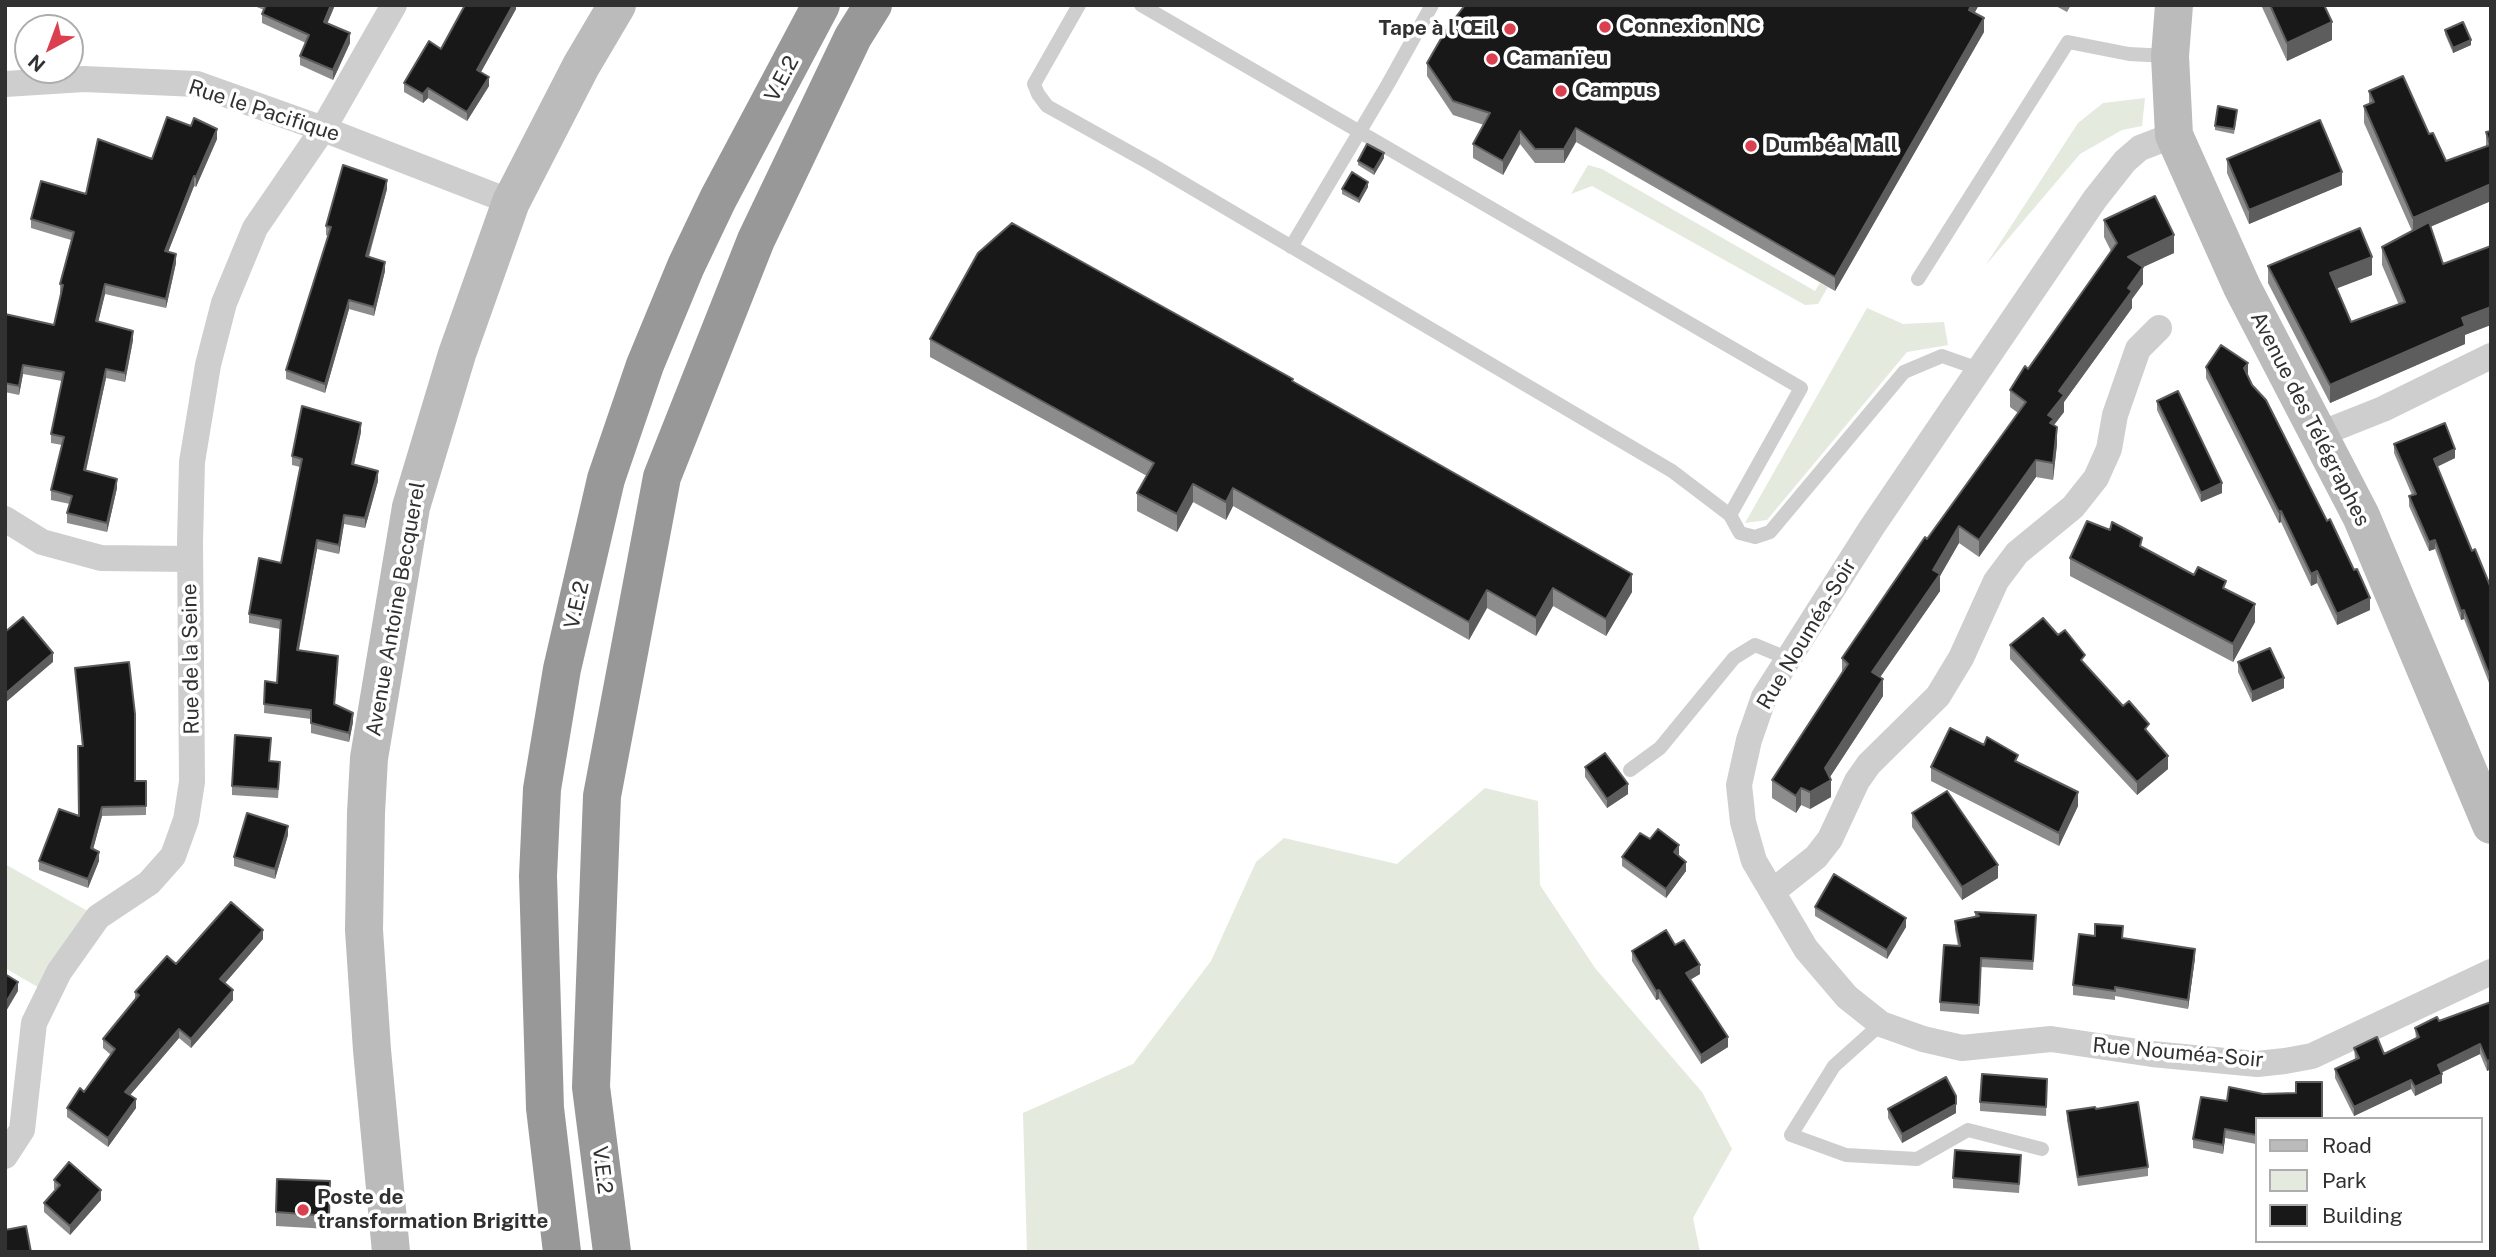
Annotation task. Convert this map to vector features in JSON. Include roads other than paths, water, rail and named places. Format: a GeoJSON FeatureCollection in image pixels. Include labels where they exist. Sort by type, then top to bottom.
{"type":"FeatureCollection","features":[{"type":"Feature","properties":{"kind":"highway","name":"V.E.2"},"geometry":{"type":"LineString","coordinates":[[562,1252],[545,1108],[538,876],[542,789],[562,670],[606,479],[645,365],[691,255],[821,5]]}},
{"type":"Feature","properties":{"kind":"highway","name":"V.E.2"},"geometry":{"type":"LineString","coordinates":[[612,1252],[591,1087],[602,796],[662,477],[757,240],[853,37],[873,5]]}},
{"type":"Feature","properties":{"kind":"street","name":"Rue de la Seine"},"geometry":{"type":"LineString","coordinates":[[5,1156],[22,1130],[34,1023],[59,972],[98,917],[149,883],[173,856],[187,820],[192,782],[192,462],[208,365],[224,303],[255,228],[323,129],[394,5]]}},
{"type":"Feature","properties":{"kind":"street","name":"Avenue Antoine Becquerel"},"geometry":{"type":"LineString","coordinates":[[391,1252],[364,930],[369,758],[411,507],[457,354],[511,202],[581,66],[617,5]]}},
{"type":"Feature","properties":{"kind":"street","name":"Avenue des Télégraphes"},"geometry":{"type":"LineString","coordinates":[[2174,5],[2170,56],[2174,135],[2242,287],[2361,516],[2491,825]]}},
{"type":"Feature","properties":{"kind":"street","name":"Rue le Pacifique"},"geometry":{"type":"LineString","coordinates":[[5,84],[84,79],[197,84],[323,129],[511,202]]}},
{"type":"Feature","properties":{"kind":"street","name":"Rue Nouméa-Soir"},"geometry":{"type":"LineString","coordinates":[[2174,135],[2140,148],[2125,161],[2095,199],[1872,527],[1765,697],[1749,740],[1740,785],[1743,822],[1754,861],[1806,949],[1847,997],[1881,1024],[1923,1039],[1962,1048],[2051,1040],[2152,1054],[2257,1064],[2312,1056],[2491,972]]}},
{"type":"Feature","properties":{"kind":"street"},"geometry":{"type":"LineString","coordinates":[[1772,892],[1816,857],[1830,839],[1857,781],[1869,765],[1938,696],[1961,659],[1996,581],[2017,553],[2073,507],[2096,478],[2109,449],[2115,415],[2138,349],[2159,328]]}},
{"type":"Feature","properties":{"kind":"street"},"geometry":{"type":"LineString","coordinates":[[2320,434],[2383,409],[2491,356]]}},
{"type":"Feature","properties":{"kind":"street"},"geometry":{"type":"LineString","coordinates":[[5,519],[42,542],[101,558],[190,559]]}},
{"type":"Feature","properties":{"kind":"lane"},"geometry":{"type":"LineString","coordinates":[[1079,5],[1034,84],[1047,106],[1672,471],[1730,515],[1740,533],[1755,537],[1770,532],[1904,372],[1942,356],[1979,369]]}},
{"type":"Feature","properties":{"kind":"lane"},"geometry":{"type":"LineString","coordinates":[[1141,5],[1801,388],[1730,515]]}},
{"type":"Feature","properties":{"kind":"lane"},"geometry":{"type":"LineString","coordinates":[[1291,247],[1432,5]]}},
{"type":"Feature","properties":{"kind":"lane"},"geometry":{"type":"LineString","coordinates":[[1918,279],[2068,42],[2129,54],[2170,56]]}},
{"type":"Feature","properties":{"kind":"lane"},"geometry":{"type":"LineString","coordinates":[[1630,769],[1660,748],[1734,658],[1755,645],[1789,659]]}},
{"type":"Feature","properties":{"kind":"lane"},"geometry":{"type":"LineString","coordinates":[[1881,1024],[1834,1066],[1791,1135],[1846,1155],[1858,1156],[1917,1159],[1968,1130],[2042,1149]]}},
{"type":"Feature","properties":{"kind":"place","name":"Connexion NC"},"geometry":{"type":"Point","coordinates":[1605,27]}},
{"type":"Feature","properties":{"kind":"place","name":"Tape à l'Œil"},"geometry":{"type":"Point","coordinates":[1510,29]}},
{"type":"Feature","properties":{"kind":"place","name":"Camanïeu"},"geometry":{"type":"Point","coordinates":[1492,59]}},
{"type":"Feature","properties":{"kind":"place","name":"Campus"},"geometry":{"type":"Point","coordinates":[1561,91]}},
{"type":"Feature","properties":{"kind":"place","name":"Dumbéa Mall"},"geometry":{"type":"Point","coordinates":[1751,146]}},
{"type":"Feature","properties":{"kind":"place","name":"Poste de transformation Brigitte"},"geometry":{"type":"Point","coordinates":[303,1210]}}]}
